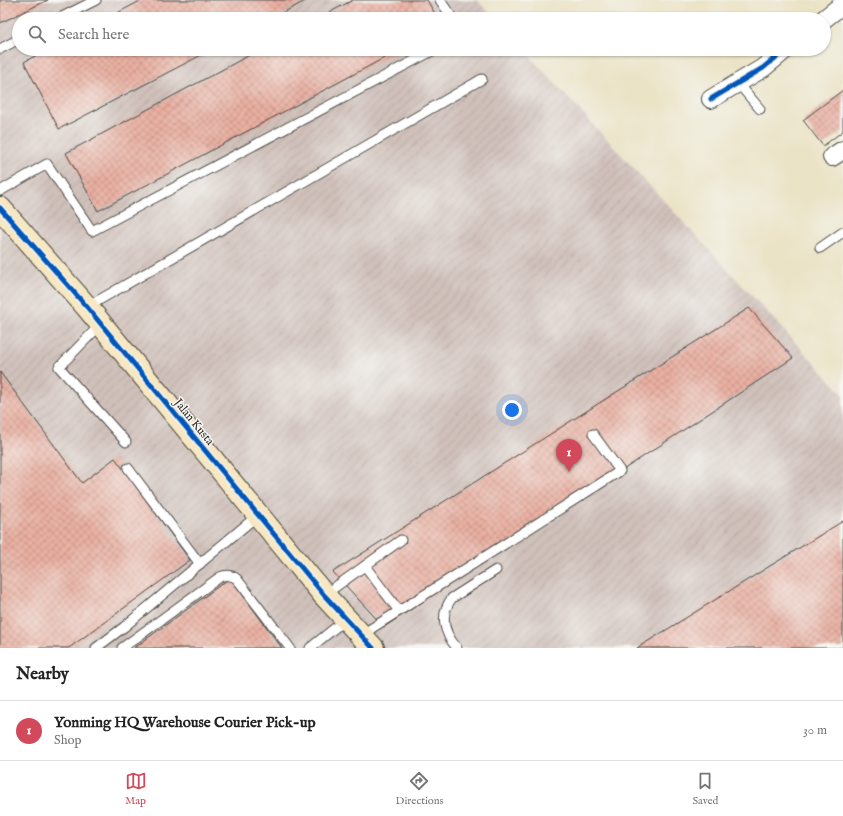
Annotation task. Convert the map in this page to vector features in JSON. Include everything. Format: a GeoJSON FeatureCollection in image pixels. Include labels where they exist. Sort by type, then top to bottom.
{"type":"FeatureCollection","features":[{"type":"Feature","properties":{"kind":"street"},"geometry":{"type":"LineString","coordinates":[[831,13],[843,4]]}},
{"type":"Feature","properties":{"kind":"street"},"geometry":{"type":"LineString","coordinates":[[711,99],[763,68],[778,56]]}},
{"type":"Feature","properties":{"kind":"street","name":"Jalan Kusta"},"geometry":{"type":"LineString","coordinates":[[0,208],[87,307],[324,595],[367,642]]}},
{"type":"Feature","properties":{"kind":"lane"},"geometry":{"type":"LineString","coordinates":[[72,12],[96,0]]}},
{"type":"Feature","properties":{"kind":"lane"},"geometry":{"type":"LineString","coordinates":[[440,0],[448,12]]}},
{"type":"Feature","properties":{"kind":"lane"},"geometry":{"type":"LineString","coordinates":[[0,49],[12,43]]}},
{"type":"Feature","properties":{"kind":"lane"},"geometry":{"type":"LineString","coordinates":[[0,192],[46,164],[92,231],[423,56]]}},
{"type":"Feature","properties":{"kind":"lane"},"geometry":{"type":"LineString","coordinates":[[87,307],[482,79]]}},
{"type":"Feature","properties":{"kind":"lane"},"geometry":{"type":"LineString","coordinates":[[738,83],[760,109]]}},
{"type":"Feature","properties":{"kind":"lane"},"geometry":{"type":"LineString","coordinates":[[820,248],[843,232]]}},
{"type":"Feature","properties":{"kind":"lane"},"geometry":{"type":"LineString","coordinates":[[101,324],[59,367],[126,442]]}},
{"type":"Feature","properties":{"kind":"lane"},"geometry":{"type":"LineString","coordinates":[[367,642],[399,611],[620,471],[593,434]]}},
{"type":"Feature","properties":{"kind":"lane"},"geometry":{"type":"LineString","coordinates":[[128,468],[200,564]]}},
{"type":"Feature","properties":{"kind":"lane"},"geometry":{"type":"LineString","coordinates":[[96,648],[124,627],[258,515]]}},
{"type":"Feature","properties":{"kind":"lane"},"geometry":{"type":"LineString","coordinates":[[324,595],[400,540]]}},
{"type":"Feature","properties":{"kind":"lane"},"geometry":{"type":"LineString","coordinates":[[365,566],[399,611]]}},
{"type":"Feature","properties":{"kind":"lane"},"geometry":{"type":"LineString","coordinates":[[457,648],[450,640],[445,626],[444,615],[447,604],[452,598],[496,570]]}},
{"type":"Feature","properties":{"kind":"lane"},"geometry":{"type":"LineString","coordinates":[[122,648],[220,577],[229,575],[234,576],[237,579],[290,648]]}},
{"type":"Feature","properties":{"kind":"lane"},"geometry":{"type":"LineString","coordinates":[[310,648],[346,619]]}},
{"type":"Feature","properties":{"kind":"shaded area"},"geometry":{"type":"Polygon","coordinates":[[[0,0],[477,0],[488,12],[12,12],[12,56],[529,56],[843,394],[843,648],[0,648],[0,0]]]}},
{"type":"Feature","properties":{"kind":"building"},"geometry":{"type":"Polygon","coordinates":[[[0,0],[48,0],[23,12],[12,12],[12,17],[0,23],[0,0]]]}},
{"type":"Feature","properties":{"kind":"building"},"geometry":{"type":"Polygon","coordinates":[[[142,0],[307,0],[284,12],[119,12],[142,0]]]}},
{"type":"Feature","properties":{"kind":"building"},"geometry":{"type":"Polygon","coordinates":[[[353,0],[427,0],[434,12],[330,12],[353,0]]]}},
{"type":"Feature","properties":{"kind":"building"},"geometry":{"type":"Polygon","coordinates":[[[35,56],[200,56],[59,129],[24,62],[35,56]]]}},
{"type":"Feature","properties":{"kind":"building"},"geometry":{"type":"Polygon","coordinates":[[[248,56],[388,56],[98,211],[66,153],[248,56]]]}},
{"type":"Feature","properties":{"kind":"building"},"geometry":{"type":"Polygon","coordinates":[[[843,90],[843,131],[823,146],[803,120],[843,90]]]}},
{"type":"Feature","properties":{"kind":"building"},"geometry":{"type":"Polygon","coordinates":[[[749,308],[793,358],[384,627],[333,572],[749,308]]]}},
{"type":"Feature","properties":{"kind":"building"},"geometry":{"type":"Polygon","coordinates":[[[0,372],[82,483],[115,458],[190,560],[69,648],[0,648],[0,372]]]}},
{"type":"Feature","properties":{"kind":"building"},"geometry":{"type":"Polygon","coordinates":[[[843,521],[843,648],[637,648],[843,521]]]}},
{"type":"Feature","properties":{"kind":"building"},"geometry":{"type":"Polygon","coordinates":[[[230,578],[282,648],[134,648],[230,578]]]}},
{"type":"Feature","properties":{"kind":"cycle path"},"geometry":{"type":"LineString","coordinates":[[711,99],[763,68],[778,56]]}},
{"type":"Feature","properties":{"kind":"cycle path"},"geometry":{"type":"LineString","coordinates":[[0,208],[87,307],[324,595],[373,648]]}},
{"type":"Feature","properties":{"kind":"place","name":"Yonming HQ Warehouse Courier Pick-up"},"geometry":{"type":"Point","coordinates":[569,472]}}]}
